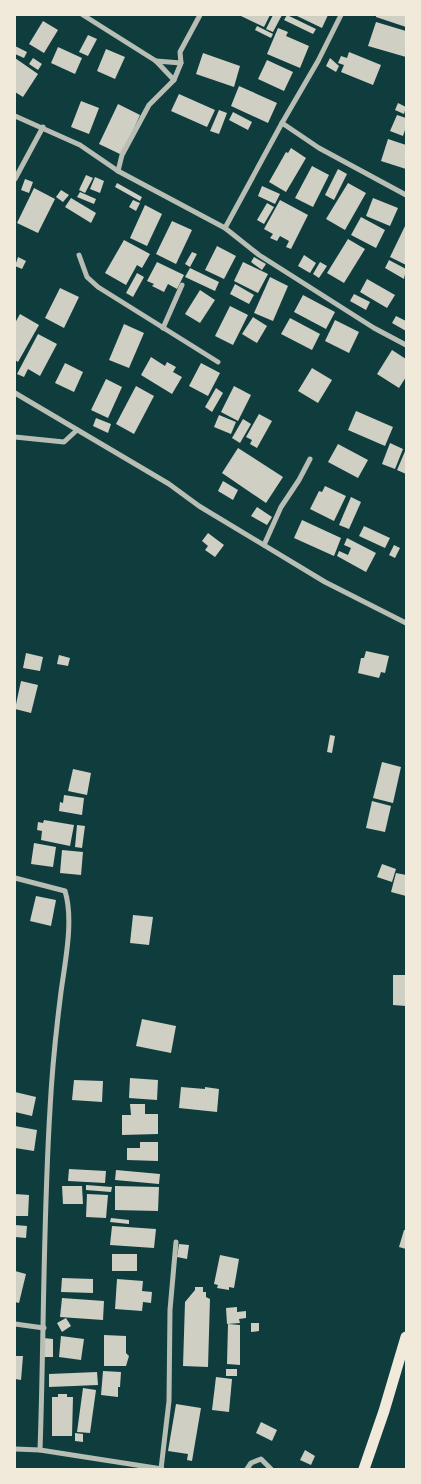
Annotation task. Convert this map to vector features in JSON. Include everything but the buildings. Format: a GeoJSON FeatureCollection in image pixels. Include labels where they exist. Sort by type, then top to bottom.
{"type":"FeatureCollection","features":[{"type":"Feature","properties":{"kind":"main road"},"geometry":{"type":"LineString","coordinates":[[364,1469],[406,1338]]}},
{"type":"Feature","properties":{"kind":"street"},"geometry":{"type":"LineString","coordinates":[[83,15],[156,61],[174,80]]}},
{"type":"Feature","properties":{"kind":"street"},"geometry":{"type":"LineString","coordinates":[[118,171],[122,155],[149,105],[174,80],[182,63],[180,52],[200,15]]}},
{"type":"Feature","properties":{"kind":"street"},"geometry":{"type":"LineString","coordinates":[[225,228],[282,123],[318,62],[341,15]]}},
{"type":"Feature","properties":{"kind":"street"},"geometry":{"type":"LineString","coordinates":[[156,61],[182,63]]}},
{"type":"Feature","properties":{"kind":"street"},"geometry":{"type":"LineString","coordinates":[[15,116],[80,145],[118,171],[225,228],[259,255],[374,328],[406,345]]}},
{"type":"Feature","properties":{"kind":"street"},"geometry":{"type":"LineString","coordinates":[[282,123],[319,148],[406,194]]}},
{"type":"Feature","properties":{"kind":"street"},"geometry":{"type":"LineString","coordinates":[[15,179],[43,127]]}},
{"type":"Feature","properties":{"kind":"street"},"geometry":{"type":"LineString","coordinates":[[80,255],[87,277],[98,287],[218,362]]}},
{"type":"Feature","properties":{"kind":"street"},"geometry":{"type":"LineString","coordinates":[[163,328],[182,285]]}},
{"type":"Feature","properties":{"kind":"street"},"geometry":{"type":"LineString","coordinates":[[15,393],[169,484],[199,506],[325,582],[406,623]]}},
{"type":"Feature","properties":{"kind":"street"},"geometry":{"type":"LineString","coordinates":[[15,437],[64,442],[77,430]]}},
{"type":"Feature","properties":{"kind":"street"},"geometry":{"type":"LineString","coordinates":[[264,545],[281,507],[310,459]]}},
{"type":"Feature","properties":{"kind":"street"},"geometry":{"type":"LineString","coordinates":[[15,878],[65,891],[68,905],[68,928],[50,1109],[43,1274],[44,1328],[40,1450]]}},
{"type":"Feature","properties":{"kind":"street"},"geometry":{"type":"LineString","coordinates":[[16,1450],[40,1450],[161,1469],[169,1401],[170,1310],[176,1242]]}},
{"type":"Feature","properties":{"kind":"street"},"geometry":{"type":"LineString","coordinates":[[15,1324],[44,1328]]}},
{"type":"Feature","properties":{"kind":"street"},"geometry":{"type":"LineString","coordinates":[[247,1469],[251,1463],[261,1459],[271,1469]]}}]}
